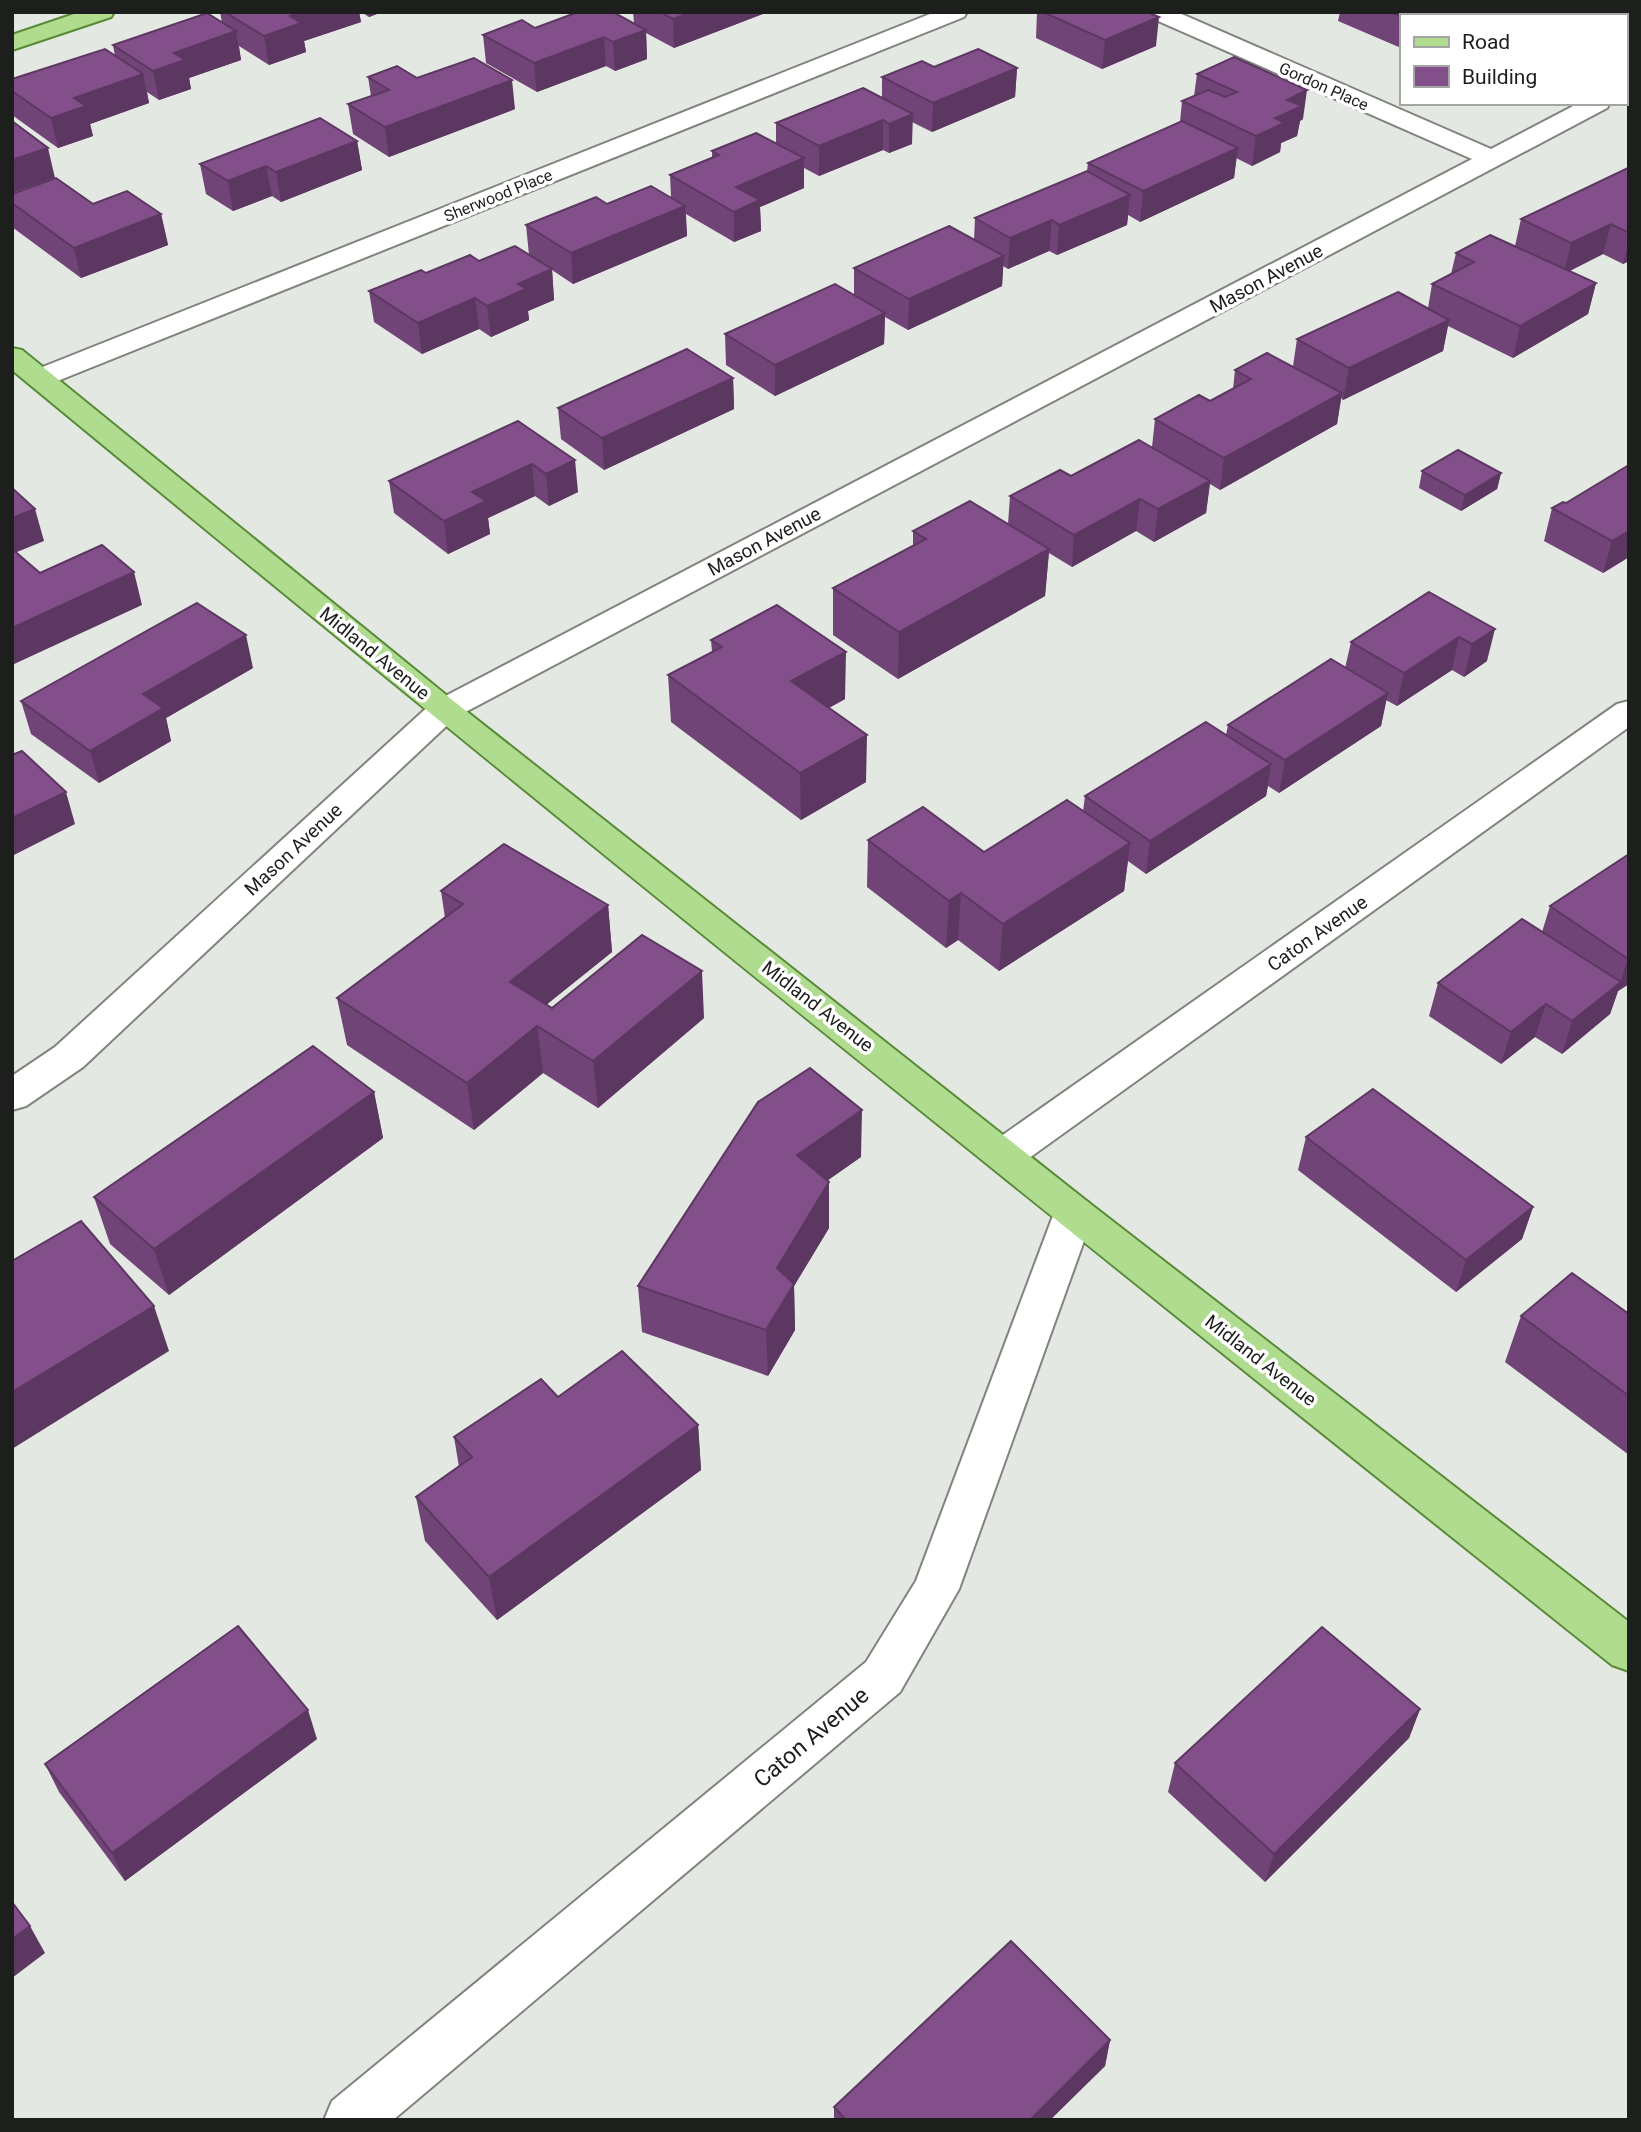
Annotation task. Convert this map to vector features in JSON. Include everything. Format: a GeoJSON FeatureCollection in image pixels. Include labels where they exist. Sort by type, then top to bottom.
{"type":"FeatureCollection","features":[{"type":"Feature","properties":{"kind":"main road"},"geometry":{"type":"LineString","coordinates":[[12,43],[103,12]]}},
{"type":"Feature","properties":{"kind":"main road","name":"Midland Avenue"},"geometry":{"type":"LineString","coordinates":[[26,367],[444,709],[1004,1154],[1074,1213],[1629,1650]]}},
{"type":"Feature","properties":{"kind":"street","name":"Sherwood Place"},"geometry":{"type":"LineString","coordinates":[[26,367],[956,12]]}},
{"type":"Feature","properties":{"kind":"street","name":"Gordon Place"},"geometry":{"type":"LineString","coordinates":[[1157,12],[1492,159]]}},
{"type":"Feature","properties":{"kind":"street","name":"Mason Avenue"},"geometry":{"type":"LineString","coordinates":[[12,1096],[69,1056],[444,709],[1594,105]]}},
{"type":"Feature","properties":{"kind":"street","name":"Caton Avenue"},"geometry":{"type":"LineString","coordinates":[[1004,1154],[1629,711]]}},
{"type":"Feature","properties":{"kind":"street","name":"Caton Avenue"},"geometry":{"type":"LineString","coordinates":[[351,2120],[883,1677],[936,1590],[1074,1213]]}},
{"type":"Feature","properties":{"kind":"building"},"geometry":{"type":"Polygon","coordinates":[[[225,12],[301,12],[290,16],[301,23],[264,36],[225,12]]]}},
{"type":"Feature","properties":{"kind":"building"},"geometry":{"type":"Polygon","coordinates":[[[578,12],[613,12],[646,30],[613,42],[604,37],[534,63],[483,35],[522,20],[535,28],[578,12]]]}},
{"type":"Feature","properties":{"kind":"building"},"geometry":{"type":"Polygon","coordinates":[[[660,12],[691,12],[673,19],[660,12]]]}},
{"type":"Feature","properties":{"kind":"building"},"geometry":{"type":"Polygon","coordinates":[[[1043,12],[1147,12],[1159,17],[1105,40],[1043,12]]]}},
{"type":"Feature","properties":{"kind":"building"},"geometry":{"type":"Polygon","coordinates":[[[1390,12],[1490,12],[1400,14],[1400,17],[1390,12]]]}},
{"type":"Feature","properties":{"kind":"building"},"geometry":{"type":"Polygon","coordinates":[[[207,13],[236,31],[174,53],[185,60],[153,71],[113,45],[207,13]]]}},
{"type":"Feature","properties":{"kind":"building"},"geometry":{"type":"Polygon","coordinates":[[[105,49],[143,74],[74,98],[86,106],[51,118],[12,91],[12,79],[105,49]]]}},
{"type":"Feature","properties":{"kind":"building"},"geometry":{"type":"Polygon","coordinates":[[[978,49],[1017,68],[933,103],[882,77],[922,61],[934,67],[978,49]]]}},
{"type":"Feature","properties":{"kind":"building"},"geometry":{"type":"Polygon","coordinates":[[[1234,57],[1307,90],[1287,100],[1302,106],[1275,118],[1284,123],[1256,136],[1182,101],[1208,90],[1225,97],[1237,92],[1197,74],[1234,57]]]}},
{"type":"Feature","properties":{"kind":"building"},"geometry":{"type":"Polygon","coordinates":[[[474,58],[512,80],[385,127],[348,104],[389,90],[368,77],[397,66],[417,78],[474,58]]]}},
{"type":"Feature","properties":{"kind":"building"},"geometry":{"type":"Polygon","coordinates":[[[863,88],[913,114],[889,124],[883,120],[819,146],[776,123],[863,88]]]}},
{"type":"Feature","properties":{"kind":"building"},"geometry":{"type":"Polygon","coordinates":[[[320,118],[357,141],[276,172],[266,166],[228,181],[200,164],[320,118]]]}},
{"type":"Feature","properties":{"kind":"building"},"geometry":{"type":"Polygon","coordinates":[[[12,121],[48,148],[12,160],[12,121]]]}},
{"type":"Feature","properties":{"kind":"building"},"geometry":{"type":"Polygon","coordinates":[[[1182,121],[1238,148],[1143,191],[1088,163],[1182,121]]]}},
{"type":"Feature","properties":{"kind":"building"},"geometry":{"type":"Polygon","coordinates":[[[756,133],[804,158],[736,187],[760,200],[734,212],[670,175],[719,155],[712,151],[756,133]]]}},
{"type":"Feature","properties":{"kind":"building"},"geometry":{"type":"Polygon","coordinates":[[[1628,168],[1629,233],[1611,224],[1571,243],[1521,219],[1628,168]]]}},
{"type":"Feature","properties":{"kind":"building"},"geometry":{"type":"Polygon","coordinates":[[[1087,171],[1130,195],[1059,225],[1052,220],[1010,238],[975,218],[1087,171]]]}},
{"type":"Feature","properties":{"kind":"building"},"geometry":{"type":"Polygon","coordinates":[[[56,178],[93,204],[127,191],[161,214],[74,248],[12,203],[12,194],[56,178]]]}},
{"type":"Feature","properties":{"kind":"building"},"geometry":{"type":"Polygon","coordinates":[[[651,186],[685,206],[571,253],[526,225],[596,197],[607,204],[651,186]]]}},
{"type":"Feature","properties":{"kind":"building"},"geometry":{"type":"Polygon","coordinates":[[[949,226],[1004,256],[909,299],[854,268],[949,226]]]}},
{"type":"Feature","properties":{"kind":"building"},"geometry":{"type":"Polygon","coordinates":[[[1490,235],[1596,283],[1520,326],[1432,284],[1474,262],[1456,253],[1490,235]]]}},
{"type":"Feature","properties":{"kind":"building"},"geometry":{"type":"Polygon","coordinates":[[[515,246],[552,269],[518,284],[526,289],[487,306],[475,298],[418,323],[369,291],[421,270],[426,273],[470,255],[479,261],[515,246]]]}},
{"type":"Feature","properties":{"kind":"building"},"geometry":{"type":"Polygon","coordinates":[[[835,284],[885,313],[775,365],[725,334],[835,284]]]}},
{"type":"Feature","properties":{"kind":"building"},"geometry":{"type":"Polygon","coordinates":[[[1398,292],[1449,320],[1349,368],[1297,339],[1398,292]]]}},
{"type":"Feature","properties":{"kind":"building"},"geometry":{"type":"Polygon","coordinates":[[[687,349],[733,378],[602,438],[558,408],[687,349]]]}},
{"type":"Feature","properties":{"kind":"building"},"geometry":{"type":"Polygon","coordinates":[[[1267,353],[1342,393],[1224,458],[1155,419],[1199,395],[1210,401],[1251,379],[1235,370],[1267,353]]]}},
{"type":"Feature","properties":{"kind":"building"},"geometry":{"type":"Polygon","coordinates":[[[518,421],[575,460],[546,474],[532,464],[472,492],[486,501],[444,521],[389,481],[518,421]]]}},
{"type":"Feature","properties":{"kind":"building"},"geometry":{"type":"Polygon","coordinates":[[[1139,440],[1210,481],[1158,509],[1140,499],[1074,535],[1010,496],[1060,470],[1071,476],[1139,440]]]}},
{"type":"Feature","properties":{"kind":"building"},"geometry":{"type":"Polygon","coordinates":[[[1458,450],[1501,473],[1465,495],[1422,471],[1458,450]]]}},
{"type":"Feature","properties":{"kind":"building"},"geometry":{"type":"Polygon","coordinates":[[[1629,465],[1629,531],[1612,541],[1552,508],[1566,503],[1629,465]]]}},
{"type":"Feature","properties":{"kind":"building"},"geometry":{"type":"Polygon","coordinates":[[[12,488],[35,509],[12,518],[12,488]]]}},
{"type":"Feature","properties":{"kind":"building"},"geometry":{"type":"Polygon","coordinates":[[[970,501],[1049,549],[899,632],[833,588],[926,539],[913,531],[970,501]]]}},
{"type":"Feature","properties":{"kind":"building"},"geometry":{"type":"Polygon","coordinates":[[[102,545],[134,572],[12,628],[12,549],[40,573],[102,545]]]}},
{"type":"Feature","properties":{"kind":"building"},"geometry":{"type":"Polygon","coordinates":[[[1429,592],[1495,629],[1472,644],[1459,637],[1404,673],[1351,642],[1429,592]]]}},
{"type":"Feature","properties":{"kind":"building"},"geometry":{"type":"Polygon","coordinates":[[[197,603],[246,635],[143,694],[163,708],[90,751],[21,701],[197,603]]]}},
{"type":"Feature","properties":{"kind":"building"},"geometry":{"type":"Polygon","coordinates":[[[777,605],[846,652],[791,681],[867,735],[800,773],[668,675],[722,647],[711,640],[777,605]]]}},
{"type":"Feature","properties":{"kind":"building"},"geometry":{"type":"Polygon","coordinates":[[[1331,659],[1388,693],[1285,760],[1228,725],[1331,659]]]}},
{"type":"Feature","properties":{"kind":"building"},"geometry":{"type":"Polygon","coordinates":[[[1206,722],[1271,764],[1150,841],[1085,796],[1206,722]]]}},
{"type":"Feature","properties":{"kind":"building"},"geometry":{"type":"Polygon","coordinates":[[[22,751],[66,792],[12,818],[12,755],[22,751]]]}},
{"type":"Feature","properties":{"kind":"building"},"geometry":{"type":"Polygon","coordinates":[[[1067,800],[1130,843],[1003,924],[961,893],[949,901],[868,840],[923,807],[984,852],[1067,800]]]}},
{"type":"Feature","properties":{"kind":"building"},"geometry":{"type":"Polygon","coordinates":[[[504,844],[608,905],[510,982],[552,1008],[642,935],[702,971],[593,1061],[537,1026],[467,1083],[337,998],[463,904],[441,891],[504,844]]]}},
{"type":"Feature","properties":{"kind":"building"},"geometry":{"type":"Polygon","coordinates":[[[1629,854],[1629,959],[1628,959],[1550,906],[1629,854]]]}},
{"type":"Feature","properties":{"kind":"building"},"geometry":{"type":"Polygon","coordinates":[[[1522,919],[1621,982],[1572,1021],[1546,1004],[1511,1032],[1438,983],[1522,919]]]}},
{"type":"Feature","properties":{"kind":"building"},"geometry":{"type":"Polygon","coordinates":[[[313,1046],[374,1092],[154,1249],[94,1197],[313,1046]]]}},
{"type":"Feature","properties":{"kind":"building"},"geometry":{"type":"Polygon","coordinates":[[[810,1068],[862,1110],[797,1155],[829,1182],[777,1268],[794,1284],[766,1330],[638,1286],[758,1102],[810,1068]]]}},
{"type":"Feature","properties":{"kind":"building"},"geometry":{"type":"Polygon","coordinates":[[[1373,1089],[1533,1207],[1466,1260],[1306,1137],[1373,1089]]]}},
{"type":"Feature","properties":{"kind":"building"},"geometry":{"type":"Polygon","coordinates":[[[81,1221],[154,1306],[12,1392],[12,1261],[81,1221]]]}},
{"type":"Feature","properties":{"kind":"building"},"geometry":{"type":"Polygon","coordinates":[[[1572,1273],[1629,1314],[1629,1396],[1521,1316],[1572,1273]]]}},
{"type":"Feature","properties":{"kind":"building"},"geometry":{"type":"Polygon","coordinates":[[[622,1351],[698,1425],[489,1577],[416,1497],[472,1457],[454,1437],[541,1379],[558,1397],[622,1351]]]}},
{"type":"Feature","properties":{"kind":"building"},"geometry":{"type":"Polygon","coordinates":[[[238,1626],[308,1710],[112,1853],[45,1764],[238,1626]]]}},
{"type":"Feature","properties":{"kind":"building"},"geometry":{"type":"Polygon","coordinates":[[[1322,1627],[1420,1709],[1274,1854],[1175,1763],[1322,1627]]]}},
{"type":"Feature","properties":{"kind":"building"},"geometry":{"type":"Polygon","coordinates":[[[12,1902],[30,1926],[12,1939],[12,1902]]]}},
{"type":"Feature","properties":{"kind":"building"},"geometry":{"type":"Polygon","coordinates":[[[1011,1941],[1110,2040],[1030,2120],[846,2120],[834,2107],[1011,1941]]]}}]}
